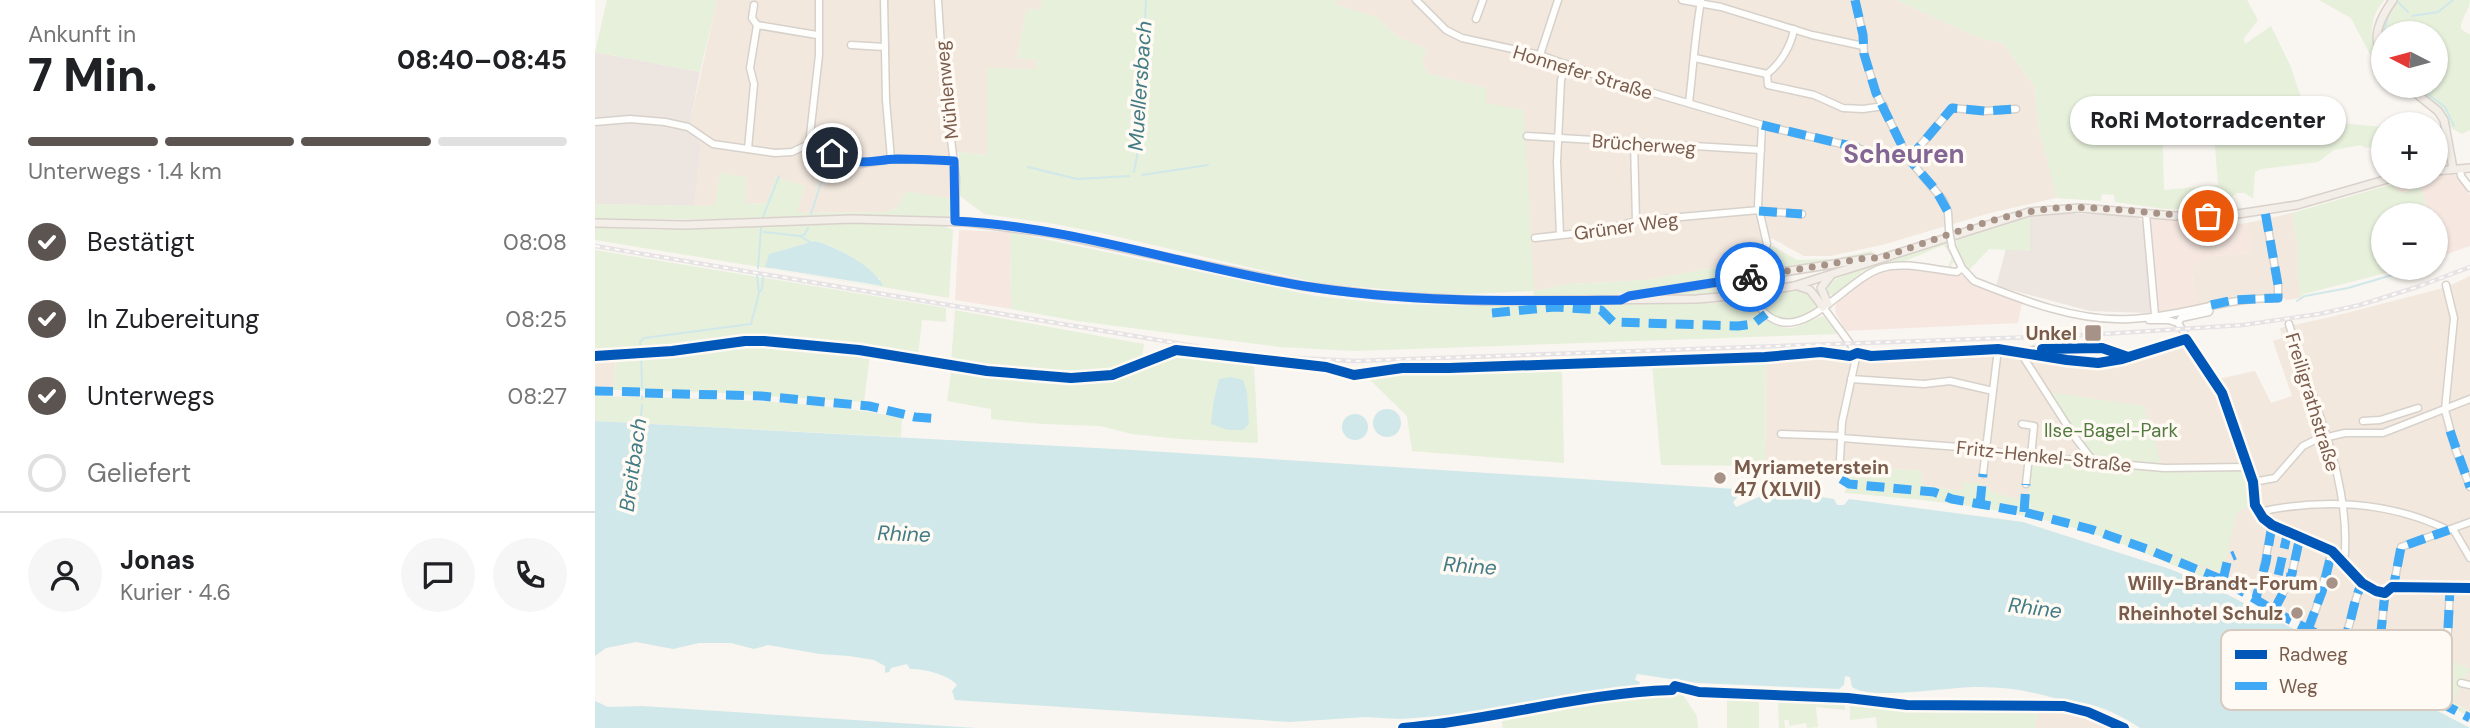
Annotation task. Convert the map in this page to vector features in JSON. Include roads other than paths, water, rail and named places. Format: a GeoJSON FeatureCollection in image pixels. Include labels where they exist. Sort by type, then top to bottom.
{"type":"FeatureCollection","features":[{"type":"Feature","properties":{"kind":"main road"},"geometry":{"type":"LineString","coordinates":[[2383,21],[2393,0]]}},
{"type":"Feature","properties":{"kind":"main road"},"geometry":{"type":"LineString","coordinates":[[2421,98],[2441,115],[2447,128],[2456,169]]}},
{"type":"Feature","properties":{"kind":"main road"},"geometry":{"type":"LineString","coordinates":[[2448,170],[2470,168]]}},
{"type":"Feature","properties":{"kind":"main road"},"geometry":{"type":"LineString","coordinates":[[595,223],[695,225],[852,219],[955,221],[1041,231],[1303,286],[1377,295],[1483,301],[1621,300],[1728,297],[1794,286],[2029,212],[2080,208],[2208,216],[2297,205],[2371,184]]}},
{"type":"Feature","properties":{"kind":"main road"},"geometry":{"type":"LineString","coordinates":[[1621,300],[1629,296],[1880,258]]}},
{"type":"Feature","properties":{"kind":"main road"},"geometry":{"type":"LineString","coordinates":[[1826,305],[1821,288],[1831,274]]}},
{"type":"Feature","properties":{"kind":"main road"},"geometry":{"type":"LineString","coordinates":[[1794,286],[1807,289],[1826,305]]}},
{"type":"Feature","properties":{"kind":"street"},"geometry":{"type":"LineString","coordinates":[[809,144],[819,55],[819,0]]}},
{"type":"Feature","properties":{"kind":"street"},"geometry":{"type":"LineString","coordinates":[[884,0],[886,100],[891,159]]}},
{"type":"Feature","properties":{"kind":"street","name":"Mühlenweg"},"geometry":{"type":"LineString","coordinates":[[938,0],[943,78],[954,161],[955,221]]}},
{"type":"Feature","properties":{"kind":"street","name":"Honnefer Straße"},"geometry":{"type":"LineString","coordinates":[[1416,0],[1446,30],[1462,38],[1540,55],[1606,79],[1762,125],[1884,158],[1908,159]]}},
{"type":"Feature","properties":{"kind":"street"},"geometry":{"type":"LineString","coordinates":[[1476,19],[1483,0]]}},
{"type":"Feature","properties":{"kind":"street"},"geometry":{"type":"LineString","coordinates":[[1540,55],[1558,0]]}},
{"type":"Feature","properties":{"kind":"street"},"geometry":{"type":"LineString","coordinates":[[1682,0],[1701,2],[1863,46]]}},
{"type":"Feature","properties":{"kind":"street"},"geometry":{"type":"LineString","coordinates":[[1856,0],[1869,74],[1908,159],[1943,200],[1948,212],[1952,247],[1962,268],[1974,281],[2076,314],[2130,319],[2234,300],[2278,298],[2265,211]]}},
{"type":"Feature","properties":{"kind":"street"},"geometry":{"type":"LineString","coordinates":[[1689,103],[1695,58],[1695,32],[1701,2]]}},
{"type":"Feature","properties":{"kind":"street"},"geometry":{"type":"LineString","coordinates":[[748,149],[754,84],[750,68],[757,25],[753,18],[754,5]]}},
{"type":"Feature","properties":{"kind":"street"},"geometry":{"type":"LineString","coordinates":[[757,25],[817,35]]}},
{"type":"Feature","properties":{"kind":"street"},"geometry":{"type":"LineString","coordinates":[[1794,29],[1792,41],[1767,74],[1768,85],[1814,94],[1843,108],[1884,106]]}},
{"type":"Feature","properties":{"kind":"street"},"geometry":{"type":"LineString","coordinates":[[851,45],[885,47]]}},
{"type":"Feature","properties":{"kind":"street"},"geometry":{"type":"LineString","coordinates":[[1695,58],[1767,74]]}},
{"type":"Feature","properties":{"kind":"street"},"geometry":{"type":"LineString","coordinates":[[1560,235],[1556,185],[1562,79],[1566,64]]}},
{"type":"Feature","properties":{"kind":"street"},"geometry":{"type":"LineString","coordinates":[[1908,159],[1952,108],[1985,111],[2016,108]]}},
{"type":"Feature","properties":{"kind":"street"},"geometry":{"type":"LineString","coordinates":[[595,122],[630,118],[666,121],[688,127],[713,144],[785,153],[809,144],[853,162],[869,164],[891,159],[954,161]]}},
{"type":"Feature","properties":{"kind":"street"},"geometry":{"type":"LineString","coordinates":[[1762,125],[1759,211],[1767,244],[1755,278],[1754,295],[1758,305],[1775,320],[1791,323],[1806,318],[1859,280],[1882,268],[1901,266],[1957,272],[1962,268]]}},
{"type":"Feature","properties":{"kind":"street","name":"Brücherweg"},"geometry":{"type":"LineString","coordinates":[[1527,136],[1761,150]]}},
{"type":"Feature","properties":{"kind":"street"},"geometry":{"type":"LineString","coordinates":[[1634,142],[1636,222]]}},
{"type":"Feature","properties":{"kind":"street"},"geometry":{"type":"LineString","coordinates":[[2456,169],[2470,188]]}},
{"type":"Feature","properties":{"kind":"street","name":"Grüner Weg"},"geometry":{"type":"LineString","coordinates":[[1535,238],[1599,231],[1636,222],[1759,211],[1802,214]]}},
{"type":"Feature","properties":{"kind":"street"},"geometry":{"type":"LineString","coordinates":[[2146,214],[2155,315]]}},
{"type":"Feature","properties":{"kind":"street"},"geometry":{"type":"LineString","coordinates":[[2446,285],[2454,318],[2445,410],[2455,448],[2470,487]]}},
{"type":"Feature","properties":{"kind":"street"},"geometry":{"type":"LineString","coordinates":[[1826,305],[1857,353],[1844,405],[1840,458]]}},
{"type":"Feature","properties":{"kind":"street"},"geometry":{"type":"LineString","coordinates":[[2178,323],[2181,317],[2210,312],[2211,305]]}},
{"type":"Feature","properties":{"kind":"street"},"geometry":{"type":"LineString","coordinates":[[2143,317],[2145,320],[2178,323],[2222,393],[2253,482],[2255,505],[2259,512],[2271,525],[2332,551],[2363,583],[2385,593]]}},
{"type":"Feature","properties":{"kind":"street","name":"Freiligrathstraße"},"geometry":{"type":"LineString","coordinates":[[2289,324],[2327,437],[2342,504],[2346,536],[2344,564]]}},
{"type":"Feature","properties":{"kind":"street"},"geometry":{"type":"LineString","coordinates":[[1857,353],[1871,356],[1998,349],[2098,363],[2128,357],[2186,339]]}},
{"type":"Feature","properties":{"kind":"street"},"geometry":{"type":"LineString","coordinates":[[2026,352],[2057,348],[2098,348],[2109,349],[2128,357]]}},
{"type":"Feature","properties":{"kind":"street"},"geometry":{"type":"LineString","coordinates":[[1983,474],[1998,349]]}},
{"type":"Feature","properties":{"kind":"street"},"geometry":{"type":"LineString","coordinates":[[2026,352],[2024,358],[2091,462]]}},
{"type":"Feature","properties":{"kind":"street"},"geometry":{"type":"LineString","coordinates":[[1851,379],[1924,384],[1950,381],[1993,391]]}},
{"type":"Feature","properties":{"kind":"street"},"geometry":{"type":"LineString","coordinates":[[2253,482],[2275,478],[2303,446],[2345,433],[2383,433],[2470,400]]}},
{"type":"Feature","properties":{"kind":"street"},"geometry":{"type":"LineString","coordinates":[[2363,421],[2380,420],[2418,408]]}},
{"type":"Feature","properties":{"kind":"street"},"geometry":{"type":"LineString","coordinates":[[2393,416],[2397,428]]}},
{"type":"Feature","properties":{"kind":"street"},"geometry":{"type":"LineString","coordinates":[[2022,424],[2034,426],[2026,484]]}},
{"type":"Feature","properties":{"kind":"street","name":"Fritz-Henkel-Straße"},"geometry":{"type":"LineString","coordinates":[[1781,434],[1841,437],[2164,468],[2246,467]]}},
{"type":"Feature","properties":{"kind":"street"},"geometry":{"type":"LineString","coordinates":[[2259,512],[2342,504],[2377,507],[2415,516],[2451,530],[2470,558]]}},
{"type":"Feature","properties":{"kind":"street"},"geometry":{"type":"LineString","coordinates":[[2381,630],[2385,593],[2392,587],[2401,547],[2470,522]]}},
{"type":"Feature","properties":{"kind":"street"},"geometry":{"type":"LineString","coordinates":[[2264,567],[2271,525]]}},
{"type":"Feature","properties":{"kind":"street"},"geometry":{"type":"LineString","coordinates":[[2274,610],[2291,578],[2300,537]]}},
{"type":"Feature","properties":{"kind":"street"},"geometry":{"type":"LineString","coordinates":[[2309,626],[2332,551]]}},
{"type":"Feature","properties":{"kind":"street"},"geometry":{"type":"LineString","coordinates":[[2349,630],[2357,592],[2363,583]]}},
{"type":"Feature","properties":{"kind":"street"},"geometry":{"type":"LineString","coordinates":[[2392,587],[2470,588]]}},
{"type":"Feature","properties":{"kind":"street"},"geometry":{"type":"LineString","coordinates":[[2449,630],[2450,587]]}},
{"type":"Feature","properties":{"kind":"street"},"geometry":{"type":"LineString","coordinates":[[2461,683],[2470,685]]}},
{"type":"Feature","properties":{"kind":"water"},"geometry":{"type":"Polygon","coordinates":[[[814,241],[832,247],[863,264],[883,286],[765,267],[769,254],[814,241]]]}},
{"type":"Feature","properties":{"kind":"water"},"geometry":{"type":"Polygon","coordinates":[[[1230,377],[1243,380],[1247,392],[1249,424],[1243,430],[1228,430],[1211,424],[1219,379],[1230,377]]]}},
{"type":"Feature","properties":{"kind":"water"},"geometry":{"type":"Polygon","coordinates":[[[1387,409],[1397,413],[1401,423],[1397,433],[1387,437],[1377,433],[1373,423],[1377,413],[1387,409]]]}},
{"type":"Feature","properties":{"kind":"water"},"geometry":{"type":"Polygon","coordinates":[[[1355,414],[1364,418],[1368,427],[1364,436],[1355,440],[1346,436],[1342,427],[1346,418],[1355,414]]]}},
{"type":"Feature","properties":{"kind":"water","name":"Rhine"},"geometry":{"type":"Polygon","coordinates":[[[595,421],[1133,450],[1735,489],[1740,494],[1733,502],[1736,507],[1775,490],[1834,499],[1837,505],[1844,505],[1849,499],[2023,522],[2170,569],[2213,587],[2296,630],[2221,630],[2221,710],[2436,710],[2470,728],[2140,728],[2092,705],[2009,689],[1967,687],[1876,693],[1852,687],[1850,677],[1845,676],[1844,685],[1839,689],[1697,683],[1637,674],[1635,680],[1640,682],[1639,685],[1465,714],[1290,722],[955,700],[952,691],[957,685],[953,681],[935,673],[910,669],[907,664],[891,668],[885,673],[885,666],[874,660],[768,645],[754,649],[731,643],[699,643],[673,649],[636,642],[606,648],[595,656],[595,421]]]}},
{"type":"Feature","properties":{"kind":"water"},"geometry":{"type":"Polygon","coordinates":[[[595,701],[608,707],[642,706],[976,728],[595,728],[595,701]]]}},
{"type":"Feature","properties":{"kind":"waterway","name":"Muellersbach"},"geometry":{"type":"LineString","coordinates":[[1134,172],[1139,144],[1146,0]]}},
{"type":"Feature","properties":{"kind":"waterway"},"geometry":{"type":"LineString","coordinates":[[2412,16],[2438,12],[2453,0]]}},
{"type":"Feature","properties":{"kind":"waterway"},"geometry":{"type":"LineString","coordinates":[[2398,2],[2408,12]]}},
{"type":"Feature","properties":{"kind":"waterway"},"geometry":{"type":"LineString","coordinates":[[2387,21],[2389,12]]}},
{"type":"Feature","properties":{"kind":"waterway"},"geometry":{"type":"LineString","coordinates":[[2433,98],[2445,107],[2454,126]]}},
{"type":"Feature","properties":{"kind":"waterway"},"geometry":{"type":"LineString","coordinates":[[811,214],[829,158]]}},
{"type":"Feature","properties":{"kind":"waterway"},"geometry":{"type":"LineString","coordinates":[[1142,175],[1208,165]]}},
{"type":"Feature","properties":{"kind":"waterway","name":"Muellersbach"},"geometry":{"type":"LineString","coordinates":[[1028,167],[1077,179],[1129,176]]}},
{"type":"Feature","properties":{"kind":"waterway"},"geometry":{"type":"LineString","coordinates":[[763,217],[779,176]]}},
{"type":"Feature","properties":{"kind":"waterway","name":"Breitbach"},"geometry":{"type":"LineString","coordinates":[[758,268],[761,228]]}},
{"type":"Feature","properties":{"kind":"waterway"},"geometry":{"type":"LineString","coordinates":[[801,236],[808,228]]}},
{"type":"Feature","properties":{"kind":"waterway"},"geometry":{"type":"LineString","coordinates":[[764,232],[800,236],[810,242]]}},
{"type":"Feature","properties":{"kind":"waterway","name":"Breitbach"},"geometry":{"type":"LineString","coordinates":[[641,352],[640,342],[644,338],[751,324],[759,293],[757,276]]}},
{"type":"Feature","properties":{"kind":"waterway"},"geometry":{"type":"LineString","coordinates":[[759,292],[762,289],[763,277]]}},
{"type":"Feature","properties":{"kind":"waterway"},"geometry":{"type":"LineString","coordinates":[[2297,301],[2305,296],[2375,280]]}},
{"type":"Feature","properties":{"kind":"waterway","name":"Breitbach"},"geometry":{"type":"LineString","coordinates":[[641,356],[642,388]]}},
{"type":"Feature","properties":{"kind":"waterway","name":"Breitbach"},"geometry":{"type":"LineString","coordinates":[[640,425],[642,405]]}},
{"type":"Feature","properties":{"kind":"waterway"},"geometry":{"type":"LineString","coordinates":[[2216,592],[2221,584]]}},
{"type":"Feature","properties":{"kind":"railway"},"geometry":{"type":"LineString","coordinates":[[595,246],[1206,348],[1279,357],[1354,361],[2087,335],[2243,325],[2360,305],[2470,267]]}},
{"type":"Feature","properties":{"kind":"place","name":"RoRi Motorradcenter"},"geometry":{"type":"Point","coordinates":[2208,216]}},
{"type":"Feature","properties":{"kind":"place","name":"Unkel"},"geometry":{"type":"Point","coordinates":[2093,333]}},
{"type":"Feature","properties":{"kind":"place","name":"Myriameterstein 47 (XLVII)"},"geometry":{"type":"Point","coordinates":[1720,478]}},
{"type":"Feature","properties":{"kind":"place","name":"Willy-Brandt-Forum"},"geometry":{"type":"Point","coordinates":[2332,583]}},
{"type":"Feature","properties":{"kind":"place","name":"Rheinhotel Schulz"},"geometry":{"type":"Point","coordinates":[2297,613]}},
{"type":"Feature","properties":{"kind":"district","name":"Scheuren"},"geometry":{"type":"Point","coordinates":[1904,154]}},
{"type":"Feature","properties":{"kind":"park label","name":"Ilse-Bagel-Park"},"geometry":{"type":"Point","coordinates":[2111,430]}}]}
